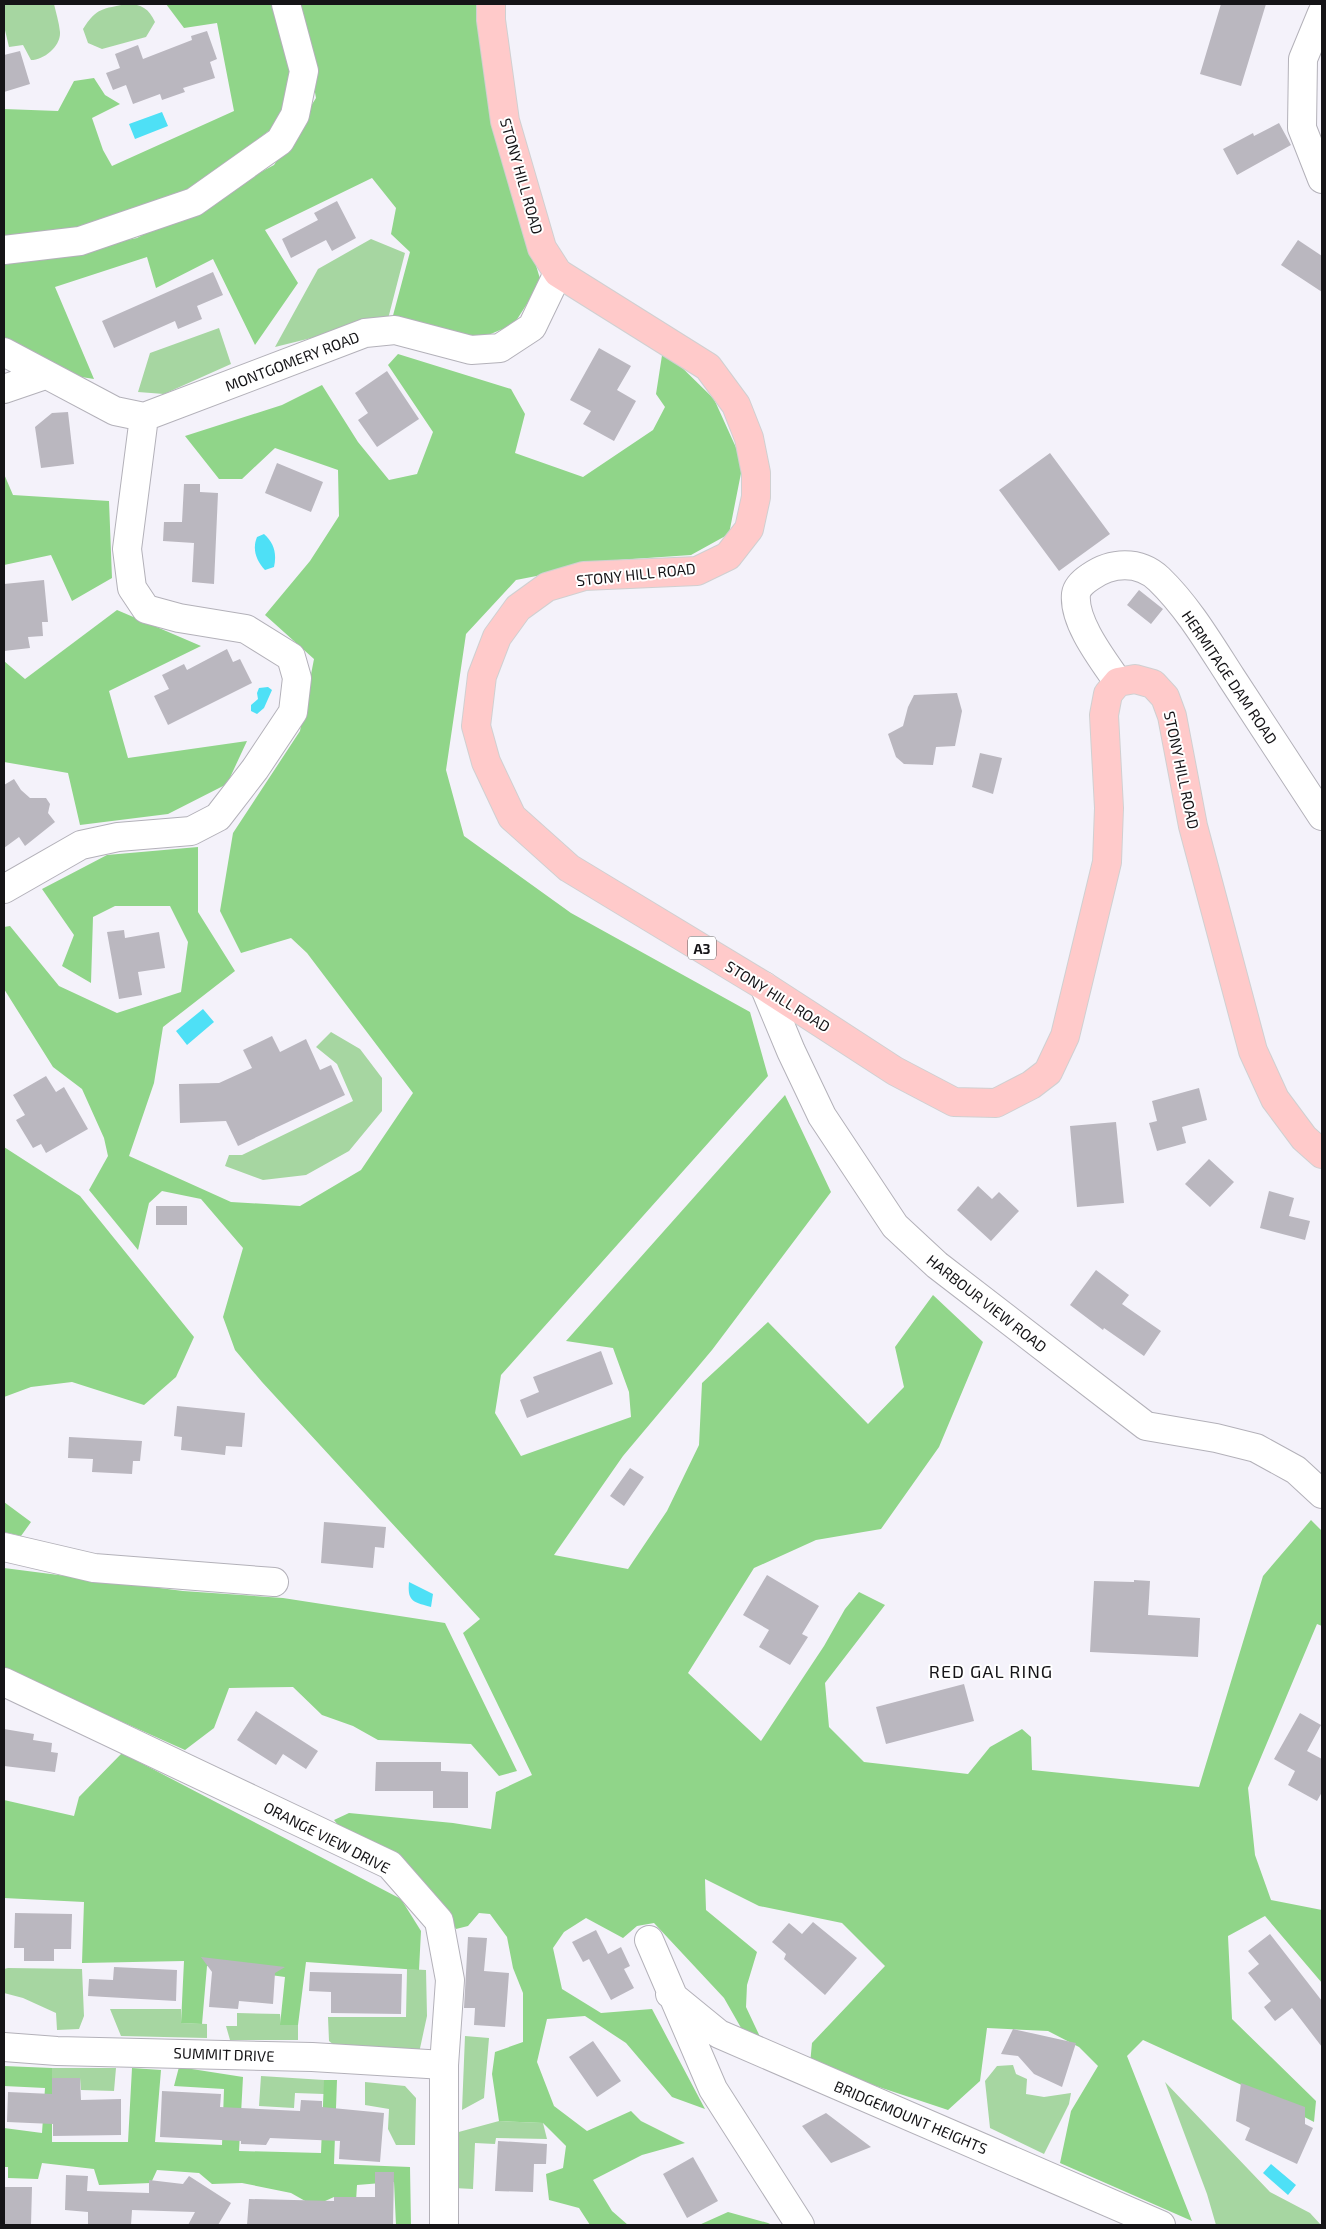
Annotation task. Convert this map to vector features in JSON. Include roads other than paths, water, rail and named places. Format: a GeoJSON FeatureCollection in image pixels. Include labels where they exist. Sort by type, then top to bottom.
{"type":"FeatureCollection","features":[{"type":"Feature","properties":{"kind":"main road","name":"STONY HILL ROAD"},"geometry":{"type":"LineString","coordinates":[[491,4],[491,20],[505,121],[542,248],[558,273],[708,367],[736,405],[749,438],[756,473],[756,497],[749,529],[728,556],[697,571],[584,576],[547,587],[518,608],[497,637],[482,676],[476,726],[486,762],[512,817],[569,868],[764,986],[895,1071],[954,1102],[996,1103],[1031,1085],[1048,1072],[1065,1036],[1107,862],[1109,808],[1104,715],[1108,694],[1118,682],[1135,679],[1153,684],[1165,696],[1172,716],[1193,826],[1253,1051],[1275,1099],[1304,1138],[1322,1154]]}},
{"type":"Feature","properties":{"kind":"street"},"geometry":{"type":"LineString","coordinates":[[4,250],[80,241],[194,202],[280,141],[295,115],[304,71],[286,4]]}},
{"type":"Feature","properties":{"kind":"street"},"geometry":{"type":"LineString","coordinates":[[1322,13],[1302,59],[1302,128],[1322,179]]}},
{"type":"Feature","properties":{"kind":"street","name":"MONTGOMERY ROAD"},"geometry":{"type":"LineString","coordinates":[[144,417],[365,333],[395,330],[471,350],[500,348],[532,327],[558,273]]}},
{"type":"Feature","properties":{"kind":"street"},"geometry":{"type":"LineString","coordinates":[[4,352],[115,411],[144,417],[127,549],[132,588],[146,609],[179,618],[246,629],[291,657],[297,678],[293,712],[255,769],[218,817],[191,831],[118,837],[81,845],[4,889]]}},
{"type":"Feature","properties":{"kind":"street"},"geometry":{"type":"LineString","coordinates":[[4,389],[45,375]]}},
{"type":"Feature","properties":{"kind":"street","name":"HERMITAGE DAM ROAD"},"geometry":{"type":"LineString","coordinates":[[1118,682],[1095,650],[1077,610],[1076,593],[1082,582],[1101,569],[1124,564],[1146,570],[1158,578],[1192,618],[1322,816]]}},
{"type":"Feature","properties":{"kind":"street","name":"HARBOUR VIEW ROAD"},"geometry":{"type":"LineString","coordinates":[[764,986],[791,1051],[822,1116],[895,1226],[937,1265],[1146,1426],[1216,1438],[1256,1448],[1296,1470],[1322,1494]]}},
{"type":"Feature","properties":{"kind":"street"},"geometry":{"type":"LineString","coordinates":[[4,1547],[94,1568],[274,1582]]}},
{"type":"Feature","properties":{"kind":"street","name":"ORANGE VIEW DRIVE"},"geometry":{"type":"LineString","coordinates":[[4,1682],[390,1865],[439,1921],[450,1980],[444,2065],[444,2225]]}},
{"type":"Feature","properties":{"kind":"street","name":"BRIDGEMOUNT HEIGHTS"},"geometry":{"type":"LineString","coordinates":[[649,1940],[670,1994],[712,2089],[800,2225]]}},
{"type":"Feature","properties":{"kind":"street","name":"BRIDGEMOUNT HEIGHTS"},"geometry":{"type":"LineString","coordinates":[[670,1994],[719,2034],[1161,2225]]}},
{"type":"Feature","properties":{"kind":"street","name":"SUMMIT DRIVE"},"geometry":{"type":"LineString","coordinates":[[4,2047],[57,2051],[312,2056],[444,2065]]}},
{"type":"Feature","properties":{"kind":"water"},"geometry":{"type":"Polygon","coordinates":[[[162,112],[168,126],[135,139],[129,124],[162,112]]]}},
{"type":"Feature","properties":{"kind":"water"},"geometry":{"type":"Polygon","coordinates":[[[264,534],[274,549],[275,557],[274,567],[265,570],[257,558],[255,550],[257,537],[264,534]]]}},
{"type":"Feature","properties":{"kind":"water"},"geometry":{"type":"Polygon","coordinates":[[[268,687],[272,690],[264,708],[257,714],[251,711],[251,705],[258,699],[257,693],[259,688],[268,687]]]}},
{"type":"Feature","properties":{"kind":"water"},"geometry":{"type":"Polygon","coordinates":[[[203,1009],[214,1022],[187,1045],[176,1031],[203,1009]]]}},
{"type":"Feature","properties":{"kind":"water"},"geometry":{"type":"Polygon","coordinates":[[[409,1582],[433,1594],[431,1607],[413,1600],[409,1594],[409,1582]]]}},
{"type":"Feature","properties":{"kind":"water"},"geometry":{"type":"Polygon","coordinates":[[[1271,2164],[1296,2185],[1288,2195],[1263,2173],[1271,2164]]]}},
{"type":"Feature","properties":{"kind":"district","name":"RED GAL RING"},"geometry":{"type":"Point","coordinates":[991,1671]}}]}
